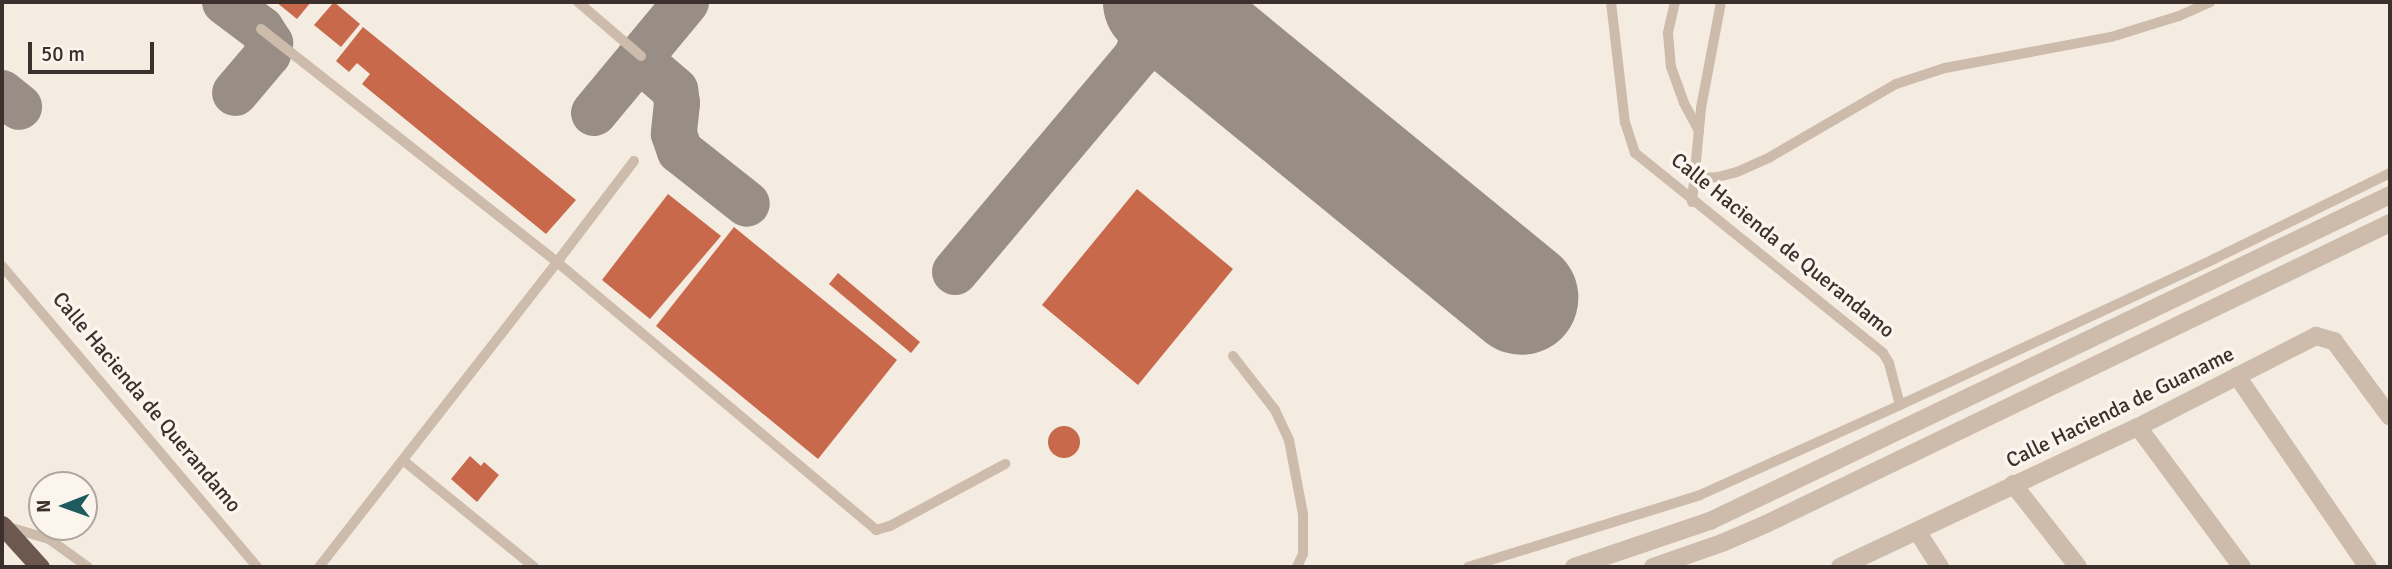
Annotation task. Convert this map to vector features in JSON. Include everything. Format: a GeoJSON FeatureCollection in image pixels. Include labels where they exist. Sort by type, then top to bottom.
{"type":"FeatureCollection","features":[{"type":"Feature","properties":{"kind":"highway"},"geometry":{"type":"LineString","coordinates":[[2,525],[40,567]]}},
{"type":"Feature","properties":{"kind":"street"},"geometry":{"type":"LineString","coordinates":[[1574,567],[1710,522],[2390,197]]}},
{"type":"Feature","properties":{"kind":"street"},"geometry":{"type":"LineString","coordinates":[[1653,567],[1682,559],[1766,523],[2388,228],[2370,206]]}},
{"type":"Feature","properties":{"kind":"street","name":"Calle Hacienda de Guaname"},"geometry":{"type":"LineString","coordinates":[[1840,567],[2138,428],[2308,339],[2326,337],[2334,341],[2390,417]]}},
{"type":"Feature","properties":{"kind":"street"},"geometry":{"type":"LineString","coordinates":[[2237,376],[2368,567]]}},
{"type":"Feature","properties":{"kind":"street"},"geometry":{"type":"LineString","coordinates":[[2138,428],[2242,567]]}},
{"type":"Feature","properties":{"kind":"street"},"geometry":{"type":"LineString","coordinates":[[2013,484],[2078,567]]}},
{"type":"Feature","properties":{"kind":"street"},"geometry":{"type":"LineString","coordinates":[[1917,531],[1940,567]]}},
{"type":"Feature","properties":{"kind":"lane"},"geometry":{"type":"LineString","coordinates":[[578,2],[641,56]]}},
{"type":"Feature","properties":{"kind":"lane","name":"Calle Hacienda de Querandamo"},"geometry":{"type":"LineString","coordinates":[[1611,2],[1628,139],[1635,153],[1692,202],[1883,353],[1889,363],[1900,405]]}},
{"type":"Feature","properties":{"kind":"lane"},"geometry":{"type":"LineString","coordinates":[[1675,2],[1668,33],[1671,67],[1684,103],[1699,131]]}},
{"type":"Feature","properties":{"kind":"lane"},"geometry":{"type":"LineString","coordinates":[[1692,202],[1699,131],[1721,2]]}},
{"type":"Feature","properties":{"kind":"lane"},"geometry":{"type":"LineString","coordinates":[[1694,177],[1718,177],[1737,172],[1896,84],[1945,68],[2111,37],[2179,16],[2210,2]]}},
{"type":"Feature","properties":{"kind":"lane"},"geometry":{"type":"LineString","coordinates":[[261,29],[557,262],[876,530],[890,526],[1005,464]]}},
{"type":"Feature","properties":{"kind":"lane"},"geometry":{"type":"LineString","coordinates":[[319,567],[634,162]]}},
{"type":"Feature","properties":{"kind":"lane"},"geometry":{"type":"LineString","coordinates":[[1468,567],[1700,495],[2214,260],[2390,173]]}},
{"type":"Feature","properties":{"kind":"lane","name":"Calle Hacienda de Querandamo"},"geometry":{"type":"LineString","coordinates":[[2,266],[257,567]]}},
{"type":"Feature","properties":{"kind":"lane"},"geometry":{"type":"LineString","coordinates":[[1233,356],[1257,384],[1289,440],[1303,514],[1303,554],[1297,567]]}},
{"type":"Feature","properties":{"kind":"lane"},"geometry":{"type":"LineString","coordinates":[[404,461],[534,567]]}},
{"type":"Feature","properties":{"kind":"lane"},"geometry":{"type":"LineString","coordinates":[[2,525],[49,539],[88,567]]}},
{"type":"Feature","properties":{"kind":"building"},"geometry":{"type":"Polygon","coordinates":[[[276,2],[311,2],[297,19],[276,2]]]}},
{"type":"Feature","properties":{"kind":"building"},"geometry":{"type":"Polygon","coordinates":[[[334,2],[360,24],[341,47],[314,25],[334,2]]]}},
{"type":"Feature","properties":{"kind":"building"},"geometry":{"type":"Polygon","coordinates":[[[363,27],[576,200],[546,234],[362,84],[370,74],[357,63],[349,72],[336,61],[363,27]]]}},
{"type":"Feature","properties":{"kind":"building"},"geometry":{"type":"Polygon","coordinates":[[[1137,189],[1233,269],[1138,385],[1042,305],[1137,189]]]}},
{"type":"Feature","properties":{"kind":"building"},"geometry":{"type":"Polygon","coordinates":[[[668,194],[721,236],[650,319],[602,280],[668,194]]]}},
{"type":"Feature","properties":{"kind":"building"},"geometry":{"type":"Polygon","coordinates":[[[734,227],[897,360],[818,459],[656,326],[734,227]]]}},
{"type":"Feature","properties":{"kind":"building"},"geometry":{"type":"Polygon","coordinates":[[[838,273],[920,342],[911,353],[829,284],[838,273]]]}},
{"type":"Feature","properties":{"kind":"building"},"geometry":{"type":"Polygon","coordinates":[[[1064,426],[1075,431],[1080,442],[1075,453],[1064,458],[1053,453],[1048,442],[1053,431],[1064,426]]]}},
{"type":"Feature","properties":{"kind":"building"},"geometry":{"type":"Polygon","coordinates":[[[470,456],[481,466],[484,462],[499,475],[477,502],[451,479],[470,456]]]}},
{"type":"Feature","properties":{"kind":"taxiway"},"geometry":{"type":"LineString","coordinates":[[225,2],[261,29],[270,43],[268,54],[235,93]]}},
{"type":"Feature","properties":{"kind":"taxiway"},"geometry":{"type":"LineString","coordinates":[[594,113],[686,2]]}},
{"type":"Feature","properties":{"kind":"taxiway"},"geometry":{"type":"LineString","coordinates":[[955,272],[1137,56],[1145,31],[1140,2]]}},
{"type":"Feature","properties":{"kind":"taxiway"},"geometry":{"type":"LineString","coordinates":[[639,59],[675,90],[677,103],[674,134],[680,151],[747,204]]}},
{"type":"Feature","properties":{"kind":"taxiway"},"geometry":{"type":"LineString","coordinates":[[2,93],[19,107]]}},
{"type":"Feature","properties":{"kind":"runway"},"geometry":{"type":"LineString","coordinates":[[1160,2],[1521,298]]}}]}
